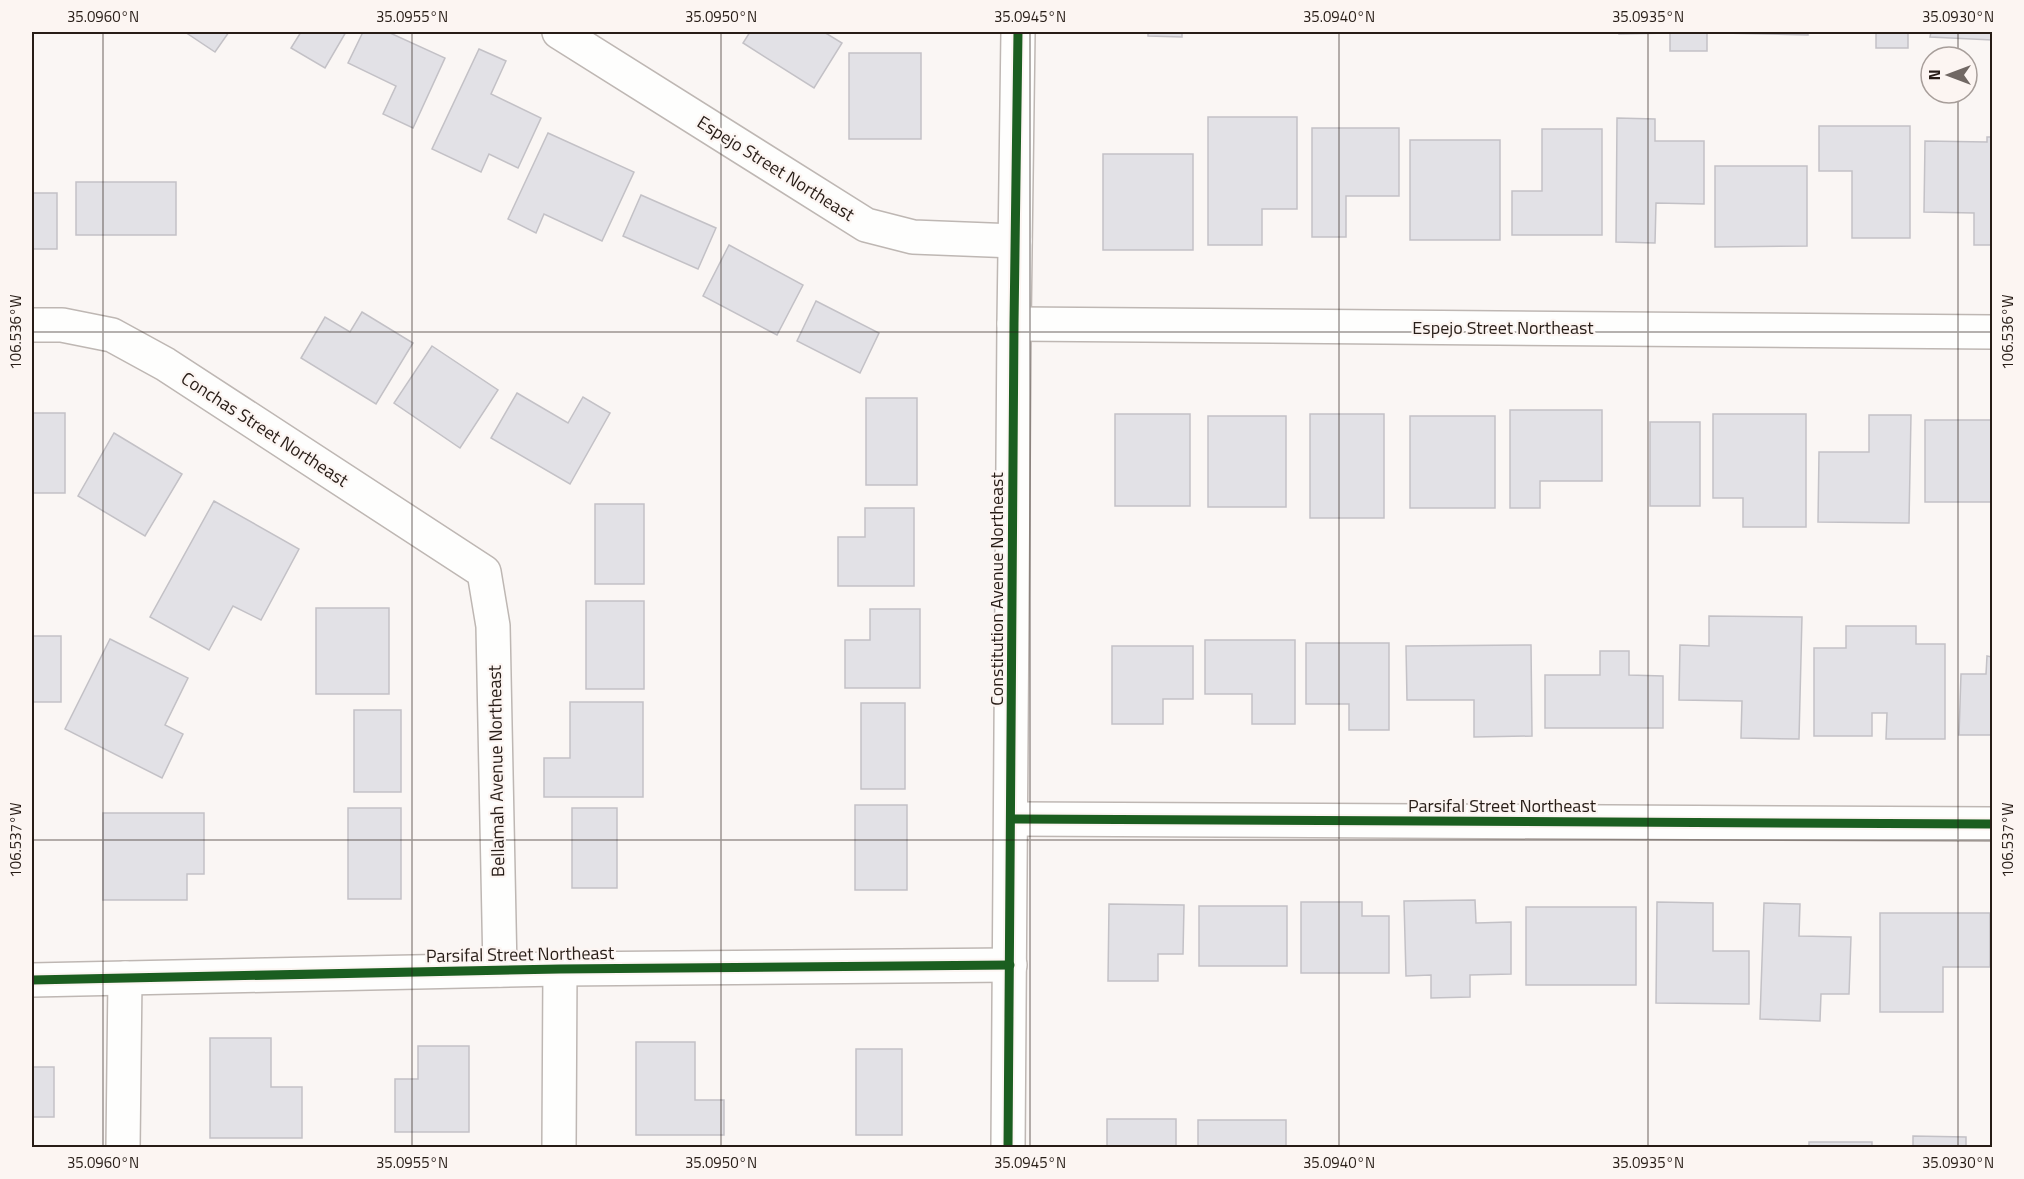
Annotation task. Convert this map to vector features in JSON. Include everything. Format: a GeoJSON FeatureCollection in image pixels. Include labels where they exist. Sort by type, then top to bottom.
{"type":"FeatureCollection","features":[{"type":"Feature","properties":{"kind":"street","name":"Espejo Street Northeast"},"geometry":{"type":"LineString","coordinates":[[559,32],[866,225],[913,237],[1015,241]]}},
{"type":"Feature","properties":{"kind":"street","name":"Constitution Avenue Northeast"},"geometry":{"type":"LineString","coordinates":[[1008,1148],[1018,32]]}},
{"type":"Feature","properties":{"kind":"street","name":"Espejo Street Northeast"},"geometry":{"type":"LineString","coordinates":[[1014,324],[1992,332]]}},
{"type":"Feature","properties":{"kind":"street","name":"Conchas Street Northeast"},"geometry":{"type":"LineString","coordinates":[[32,326],[62,325],[112,335],[165,364],[484,572]]}},
{"type":"Feature","properties":{"kind":"street","name":"Bellamah Avenue Northeast"},"geometry":{"type":"LineString","coordinates":[[484,572],[493,626],[500,970]]}},
{"type":"Feature","properties":{"kind":"street","name":"Parsifal Street Northeast"},"geometry":{"type":"LineString","coordinates":[[1011,819],[1992,824]]}},
{"type":"Feature","properties":{"kind":"street","name":"Parsifal Street Northeast"},"geometry":{"type":"LineString","coordinates":[[32,980],[560,969],[1010,965]]}},
{"type":"Feature","properties":{"kind":"street"},"geometry":{"type":"LineString","coordinates":[[559,1148],[560,969]]}},
{"type":"Feature","properties":{"kind":"street"},"geometry":{"type":"LineString","coordinates":[[123,1148],[124,978]]}},
{"type":"Feature","properties":{"kind":"building"},"geometry":{"type":"Polygon","coordinates":[[[185,32],[229,32],[215,52],[185,32]]]}},
{"type":"Feature","properties":{"kind":"building"},"geometry":{"type":"Polygon","coordinates":[[[301,32],[346,32],[325,68],[291,48],[301,32]]]}},
{"type":"Feature","properties":{"kind":"building"},"geometry":{"type":"Polygon","coordinates":[[[363,32],[388,32],[445,58],[413,128],[383,114],[396,86],[348,63],[363,32]]]}},
{"type":"Feature","properties":{"kind":"building"},"geometry":{"type":"Polygon","coordinates":[[[750,32],[824,32],[842,43],[814,88],[743,43],[750,32]]]}},
{"type":"Feature","properties":{"kind":"building"},"geometry":{"type":"Polygon","coordinates":[[[1148,32],[1182,32],[1182,37],[1148,36],[1148,32]]]}},
{"type":"Feature","properties":{"kind":"building"},"geometry":{"type":"Polygon","coordinates":[[[1219,32],[1294,32],[1294,33],[1219,32]]]}},
{"type":"Feature","properties":{"kind":"building"},"geometry":{"type":"Polygon","coordinates":[[[1619,32],[1707,32],[1707,51],[1670,51],[1670,33],[1619,34],[1619,32]]]}},
{"type":"Feature","properties":{"kind":"building"},"geometry":{"type":"Polygon","coordinates":[[[1808,32],[1808,35],[1721,33],[1808,32]]]}},
{"type":"Feature","properties":{"kind":"building"},"geometry":{"type":"Polygon","coordinates":[[[1876,32],[1908,32],[1908,48],[1876,48],[1876,32]]]}},
{"type":"Feature","properties":{"kind":"building"},"geometry":{"type":"Polygon","coordinates":[[[1931,32],[1992,32],[1992,40],[1930,37],[1931,32]]]}},
{"type":"Feature","properties":{"kind":"building"},"geometry":{"type":"Polygon","coordinates":[[[479,49],[506,61],[491,94],[541,118],[518,168],[489,154],[481,172],[432,149],[479,49]]]}},
{"type":"Feature","properties":{"kind":"building"},"geometry":{"type":"Polygon","coordinates":[[[849,53],[921,53],[921,139],[849,139],[849,53]]]}},
{"type":"Feature","properties":{"kind":"building"},"geometry":{"type":"Polygon","coordinates":[[[1208,117],[1297,117],[1297,209],[1262,209],[1262,245],[1208,245],[1208,117]]]}},
{"type":"Feature","properties":{"kind":"building"},"geometry":{"type":"Polygon","coordinates":[[[1617,118],[1655,119],[1655,141],[1704,141],[1704,204],[1656,203],[1655,243],[1616,242],[1617,118]]]}},
{"type":"Feature","properties":{"kind":"building"},"geometry":{"type":"Polygon","coordinates":[[[1819,126],[1910,126],[1910,238],[1852,238],[1852,171],[1819,171],[1819,126]]]}},
{"type":"Feature","properties":{"kind":"building"},"geometry":{"type":"Polygon","coordinates":[[[1312,128],[1399,128],[1399,196],[1346,196],[1346,237],[1312,237],[1312,128]]]}},
{"type":"Feature","properties":{"kind":"building"},"geometry":{"type":"Polygon","coordinates":[[[1542,129],[1602,129],[1602,235],[1512,235],[1512,191],[1542,191],[1542,129]]]}},
{"type":"Feature","properties":{"kind":"building"},"geometry":{"type":"Polygon","coordinates":[[[548,133],[634,172],[602,241],[544,214],[536,233],[508,219],[548,133]]]}},
{"type":"Feature","properties":{"kind":"building"},"geometry":{"type":"Polygon","coordinates":[[[1987,137],[1992,137],[1992,245],[1974,245],[1974,213],[1924,212],[1925,141],[1987,142],[1987,137]]]}},
{"type":"Feature","properties":{"kind":"building"},"geometry":{"type":"Polygon","coordinates":[[[1410,140],[1500,140],[1500,240],[1410,240],[1410,140]]]}},
{"type":"Feature","properties":{"kind":"building"},"geometry":{"type":"Polygon","coordinates":[[[1103,154],[1193,154],[1193,250],[1103,250],[1103,154]]]}},
{"type":"Feature","properties":{"kind":"building"},"geometry":{"type":"Polygon","coordinates":[[[1715,166],[1807,166],[1807,246],[1715,247],[1715,166]]]}},
{"type":"Feature","properties":{"kind":"building"},"geometry":{"type":"Polygon","coordinates":[[[76,182],[176,182],[176,235],[76,235],[76,182]]]}},
{"type":"Feature","properties":{"kind":"building"},"geometry":{"type":"Polygon","coordinates":[[[32,193],[57,193],[57,249],[32,249],[32,193]]]}},
{"type":"Feature","properties":{"kind":"building"},"geometry":{"type":"Polygon","coordinates":[[[641,195],[716,228],[698,269],[623,236],[641,195]]]}},
{"type":"Feature","properties":{"kind":"building"},"geometry":{"type":"Polygon","coordinates":[[[729,245],[803,285],[777,335],[703,296],[729,245]]]}},
{"type":"Feature","properties":{"kind":"building"},"geometry":{"type":"Polygon","coordinates":[[[816,301],[879,333],[860,373],[797,341],[816,301]]]}},
{"type":"Feature","properties":{"kind":"building"},"geometry":{"type":"Polygon","coordinates":[[[362,312],[413,343],[376,404],[301,358],[325,317],[350,332],[362,312]]]}},
{"type":"Feature","properties":{"kind":"building"},"geometry":{"type":"Polygon","coordinates":[[[432,346],[498,390],[460,448],[394,403],[432,346]]]}},
{"type":"Feature","properties":{"kind":"building"},"geometry":{"type":"Polygon","coordinates":[[[517,393],[568,423],[583,397],[610,413],[570,484],[491,438],[517,393]]]}},
{"type":"Feature","properties":{"kind":"building"},"geometry":{"type":"Polygon","coordinates":[[[866,398],[917,398],[917,485],[866,485],[866,398]]]}},
{"type":"Feature","properties":{"kind":"building"},"geometry":{"type":"Polygon","coordinates":[[[1510,410],[1602,410],[1602,481],[1540,481],[1540,508],[1510,508],[1510,410]]]}},
{"type":"Feature","properties":{"kind":"building"},"geometry":{"type":"Polygon","coordinates":[[[32,413],[65,413],[65,493],[32,493],[32,413]]]}},
{"type":"Feature","properties":{"kind":"building"},"geometry":{"type":"Polygon","coordinates":[[[1115,414],[1190,414],[1190,506],[1115,506],[1115,414]]]}},
{"type":"Feature","properties":{"kind":"building"},"geometry":{"type":"Polygon","coordinates":[[[1310,414],[1384,414],[1384,518],[1310,518],[1310,414]]]}},
{"type":"Feature","properties":{"kind":"building"},"geometry":{"type":"Polygon","coordinates":[[[1713,414],[1806,414],[1806,527],[1743,527],[1743,498],[1713,498],[1713,414]]]}},
{"type":"Feature","properties":{"kind":"building"},"geometry":{"type":"Polygon","coordinates":[[[1869,415],[1911,415],[1909,523],[1818,522],[1819,452],[1869,452],[1869,415]]]}},
{"type":"Feature","properties":{"kind":"building"},"geometry":{"type":"Polygon","coordinates":[[[1208,416],[1286,416],[1286,507],[1208,507],[1208,416]]]}},
{"type":"Feature","properties":{"kind":"building"},"geometry":{"type":"Polygon","coordinates":[[[1410,416],[1495,416],[1495,508],[1410,508],[1410,416]]]}},
{"type":"Feature","properties":{"kind":"building"},"geometry":{"type":"Polygon","coordinates":[[[1925,420],[1992,420],[1992,502],[1925,502],[1925,420]]]}},
{"type":"Feature","properties":{"kind":"building"},"geometry":{"type":"Polygon","coordinates":[[[1650,422],[1700,422],[1700,506],[1650,506],[1650,422]]]}},
{"type":"Feature","properties":{"kind":"building"},"geometry":{"type":"Polygon","coordinates":[[[114,433],[182,474],[145,536],[78,496],[114,433]]]}},
{"type":"Feature","properties":{"kind":"building"},"geometry":{"type":"Polygon","coordinates":[[[214,501],[299,549],[261,620],[233,606],[209,650],[150,617],[214,501]]]}},
{"type":"Feature","properties":{"kind":"building"},"geometry":{"type":"Polygon","coordinates":[[[595,504],[644,504],[644,584],[595,584],[595,504]]]}},
{"type":"Feature","properties":{"kind":"building"},"geometry":{"type":"Polygon","coordinates":[[[865,508],[914,508],[914,586],[838,586],[838,537],[865,537],[865,508]]]}},
{"type":"Feature","properties":{"kind":"building"},"geometry":{"type":"Polygon","coordinates":[[[32,601],[33,636],[61,636],[61,702],[32,702],[32,601]]]}},
{"type":"Feature","properties":{"kind":"building"},"geometry":{"type":"Polygon","coordinates":[[[586,601],[644,601],[644,689],[586,689],[586,601]]]}},
{"type":"Feature","properties":{"kind":"building"},"geometry":{"type":"Polygon","coordinates":[[[316,608],[389,608],[389,694],[316,694],[316,608]]]}},
{"type":"Feature","properties":{"kind":"building"},"geometry":{"type":"Polygon","coordinates":[[[870,609],[920,609],[920,688],[845,688],[845,640],[870,640],[870,609]]]}},
{"type":"Feature","properties":{"kind":"building"},"geometry":{"type":"Polygon","coordinates":[[[1709,616],[1802,617],[1799,739],[1741,738],[1742,701],[1679,700],[1680,645],[1709,646],[1709,616]]]}},
{"type":"Feature","properties":{"kind":"building"},"geometry":{"type":"Polygon","coordinates":[[[1846,626],[1916,626],[1916,644],[1945,644],[1945,739],[1886,739],[1887,713],[1872,713],[1872,736],[1814,736],[1814,648],[1846,648],[1846,626]]]}},
{"type":"Feature","properties":{"kind":"building"},"geometry":{"type":"Polygon","coordinates":[[[110,639],[188,678],[165,725],[183,734],[162,778],[65,729],[110,639]]]}},
{"type":"Feature","properties":{"kind":"building"},"geometry":{"type":"Polygon","coordinates":[[[1205,640],[1295,640],[1295,724],[1252,724],[1252,694],[1205,694],[1205,640]]]}},
{"type":"Feature","properties":{"kind":"building"},"geometry":{"type":"Polygon","coordinates":[[[1306,643],[1389,643],[1389,730],[1349,730],[1349,704],[1306,704],[1306,643]]]}},
{"type":"Feature","properties":{"kind":"building"},"geometry":{"type":"Polygon","coordinates":[[[1531,645],[1532,736],[1474,737],[1474,700],[1407,700],[1406,646],[1531,645]]]}},
{"type":"Feature","properties":{"kind":"building"},"geometry":{"type":"Polygon","coordinates":[[[1112,646],[1193,646],[1193,699],[1163,699],[1163,724],[1112,724],[1112,646]]]}},
{"type":"Feature","properties":{"kind":"building"},"geometry":{"type":"Polygon","coordinates":[[[1600,651],[1629,651],[1629,675],[1663,676],[1663,728],[1545,728],[1545,675],[1600,675],[1600,651]]]}},
{"type":"Feature","properties":{"kind":"building"},"geometry":{"type":"Polygon","coordinates":[[[1987,656],[1992,657],[1992,735],[1959,735],[1961,674],[1986,674],[1987,656]]]}},
{"type":"Feature","properties":{"kind":"building"},"geometry":{"type":"Polygon","coordinates":[[[570,702],[643,702],[643,797],[544,797],[544,758],[570,758],[570,702]]]}},
{"type":"Feature","properties":{"kind":"building"},"geometry":{"type":"Polygon","coordinates":[[[861,703],[905,703],[905,789],[861,789],[861,703]]]}},
{"type":"Feature","properties":{"kind":"building"},"geometry":{"type":"Polygon","coordinates":[[[354,710],[401,710],[401,792],[354,792],[354,710]]]}},
{"type":"Feature","properties":{"kind":"building"},"geometry":{"type":"Polygon","coordinates":[[[855,805],[907,805],[907,890],[855,890],[855,805]]]}},
{"type":"Feature","properties":{"kind":"building"},"geometry":{"type":"Polygon","coordinates":[[[348,808],[401,808],[401,899],[348,899],[348,808]]]}},
{"type":"Feature","properties":{"kind":"building"},"geometry":{"type":"Polygon","coordinates":[[[572,808],[617,808],[617,888],[572,888],[572,808]]]}},
{"type":"Feature","properties":{"kind":"building"},"geometry":{"type":"Polygon","coordinates":[[[103,813],[204,813],[204,874],[187,874],[187,900],[103,900],[103,813]]]}},
{"type":"Feature","properties":{"kind":"building"},"geometry":{"type":"Polygon","coordinates":[[[1475,900],[1476,923],[1511,922],[1511,974],[1470,975],[1470,997],[1431,998],[1431,975],[1406,976],[1404,901],[1475,900]]]}},
{"type":"Feature","properties":{"kind":"building"},"geometry":{"type":"Polygon","coordinates":[[[1301,902],[1362,902],[1362,916],[1389,916],[1389,973],[1301,973],[1301,902]]]}},
{"type":"Feature","properties":{"kind":"building"},"geometry":{"type":"Polygon","coordinates":[[[1657,902],[1713,903],[1713,951],[1749,951],[1749,1004],[1656,1003],[1657,902]]]}},
{"type":"Feature","properties":{"kind":"building"},"geometry":{"type":"Polygon","coordinates":[[[1764,903],[1800,904],[1799,936],[1851,937],[1849,994],[1821,994],[1820,1021],[1760,1019],[1764,903]]]}},
{"type":"Feature","properties":{"kind":"building"},"geometry":{"type":"Polygon","coordinates":[[[1109,904],[1184,905],[1183,954],[1158,954],[1158,981],[1108,981],[1109,904]]]}},
{"type":"Feature","properties":{"kind":"building"},"geometry":{"type":"Polygon","coordinates":[[[1199,906],[1287,906],[1287,966],[1199,966],[1199,906]]]}},
{"type":"Feature","properties":{"kind":"building"},"geometry":{"type":"Polygon","coordinates":[[[1526,907],[1636,907],[1636,985],[1526,985],[1526,907]]]}},
{"type":"Feature","properties":{"kind":"building"},"geometry":{"type":"Polygon","coordinates":[[[1880,913],[1990,913],[1990,967],[1943,967],[1943,1012],[1880,1012],[1880,913]]]}},
{"type":"Feature","properties":{"kind":"building"},"geometry":{"type":"Polygon","coordinates":[[[210,1038],[271,1038],[271,1087],[302,1087],[302,1138],[210,1138],[210,1038]]]}},
{"type":"Feature","properties":{"kind":"building"},"geometry":{"type":"Polygon","coordinates":[[[636,1042],[695,1042],[695,1100],[724,1100],[724,1135],[636,1135],[636,1042]]]}},
{"type":"Feature","properties":{"kind":"building"},"geometry":{"type":"Polygon","coordinates":[[[418,1046],[469,1046],[469,1132],[395,1132],[395,1079],[418,1079],[418,1046]]]}},
{"type":"Feature","properties":{"kind":"building"},"geometry":{"type":"Polygon","coordinates":[[[856,1049],[902,1049],[902,1135],[856,1135],[856,1049]]]}},
{"type":"Feature","properties":{"kind":"building"},"geometry":{"type":"Polygon","coordinates":[[[32,1067],[54,1067],[54,1117],[32,1117],[32,1067]]]}},
{"type":"Feature","properties":{"kind":"building"},"geometry":{"type":"Polygon","coordinates":[[[1107,1119],[1176,1119],[1176,1148],[1107,1148],[1107,1119]]]}},
{"type":"Feature","properties":{"kind":"building"},"geometry":{"type":"Polygon","coordinates":[[[1198,1120],[1286,1120],[1286,1148],[1198,1148],[1198,1120]]]}},
{"type":"Feature","properties":{"kind":"building"},"geometry":{"type":"Polygon","coordinates":[[[1913,1136],[1966,1137],[1966,1148],[1913,1148],[1913,1136]]]}},
{"type":"Feature","properties":{"kind":"building"},"geometry":{"type":"Polygon","coordinates":[[[1809,1142],[1872,1142],[1872,1148],[1809,1148],[1809,1142]]]}},
{"type":"Feature","properties":{"kind":"cycle path"},"geometry":{"type":"LineString","coordinates":[[1008,1148],[1018,32]]}},
{"type":"Feature","properties":{"kind":"cycle path"},"geometry":{"type":"LineString","coordinates":[[1011,819],[1992,824]]}},
{"type":"Feature","properties":{"kind":"cycle path"},"geometry":{"type":"LineString","coordinates":[[32,980],[560,969],[1010,965]]}}]}
